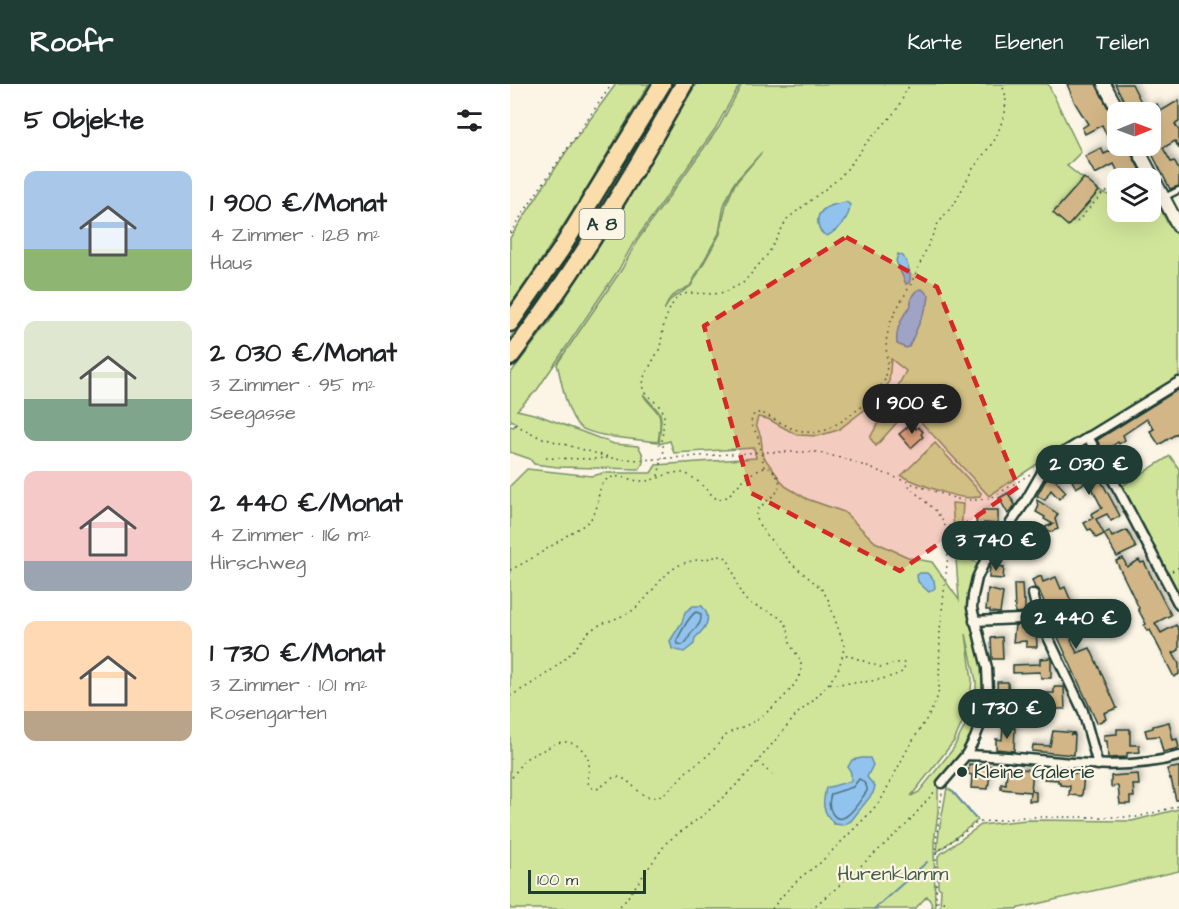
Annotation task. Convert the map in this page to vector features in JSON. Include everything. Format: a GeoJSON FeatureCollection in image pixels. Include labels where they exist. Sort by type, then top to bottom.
{"type":"FeatureCollection","features":[{"type":"Feature","properties":{"kind":"highway","name":"A 8"},"geometry":{"type":"LineString","coordinates":[[510,323],[560,251],[662,84]]}},
{"type":"Feature","properties":{"kind":"highway","name":"A 8"},"geometry":{"type":"LineString","coordinates":[[510,357],[560,288],[605,218],[684,84]]}},
{"type":"Feature","properties":{"kind":"street"},"geometry":{"type":"LineString","coordinates":[[1104,84],[1114,102]]}},
{"type":"Feature","properties":{"kind":"street"},"geometry":{"type":"LineString","coordinates":[[1141,156],[1179,227]]}},
{"type":"Feature","properties":{"kind":"street"},"geometry":{"type":"LineString","coordinates":[[942,783],[966,755],[984,715],[988,690],[987,668],[972,608],[977,578],[984,563],[1025,502],[1048,462],[1179,382]]}},
{"type":"Feature","properties":{"kind":"street"},"geometry":{"type":"LineString","coordinates":[[1088,437],[1179,605]]}},
{"type":"Feature","properties":{"kind":"street"},"geometry":{"type":"LineString","coordinates":[[1033,594],[1039,618],[1083,711],[1098,765]]}},
{"type":"Feature","properties":{"kind":"street"},"geometry":{"type":"LineString","coordinates":[[974,621],[1039,618]]}},
{"type":"Feature","properties":{"kind":"street"},"geometry":{"type":"LineString","coordinates":[[966,755],[1098,765],[1146,763],[1179,756]]}},
{"type":"Feature","properties":{"kind":"lane"},"geometry":{"type":"LineString","coordinates":[[1164,197],[1179,190]]}},
{"type":"Feature","properties":{"kind":"path"},"geometry":{"type":"LineString","coordinates":[[510,233],[612,84]]}},
{"type":"Feature","properties":{"kind":"path"},"geometry":{"type":"LineString","coordinates":[[658,477],[664,450],[662,440],[664,413],[645,392],[643,385],[644,377],[660,348],[664,323],[671,306],[683,294],[725,292],[743,283],[768,254],[787,219],[847,169],[867,142],[893,114],[910,84]]}},
{"type":"Feature","properties":{"kind":"path"},"geometry":{"type":"LineString","coordinates":[[764,468],[758,437],[751,423],[755,413],[762,413],[793,429],[812,433],[826,430],[842,421],[878,393],[886,378],[886,342],[889,326],[911,284],[937,225],[956,201],[972,170],[996,138],[1005,113],[1006,97],[1002,84]]}},
{"type":"Feature","properties":{"kind":"path"},"geometry":{"type":"LineString","coordinates":[[1077,222],[1094,202],[1107,192]]}},
{"type":"Feature","properties":{"kind":"path"},"geometry":{"type":"LineString","coordinates":[[510,422],[539,437],[612,458]]}},
{"type":"Feature","properties":{"kind":"path"},"geometry":{"type":"LineString","coordinates":[[546,458],[640,460],[761,452],[815,452],[846,459],[960,500],[991,498],[1048,462]]}},
{"type":"Feature","properties":{"kind":"path"},"geometry":{"type":"LineString","coordinates":[[510,570],[544,552],[587,523],[595,513],[603,482],[610,478],[620,476],[641,481],[683,472],[718,500],[727,497],[748,475],[768,467],[773,471],[780,486],[756,513],[758,523],[792,564],[821,588],[828,599],[840,634],[843,654],[838,670],[829,683],[798,713],[758,762],[730,791],[706,813],[667,842],[617,909]]}},
{"type":"Feature","properties":{"kind":"path"},"geometry":{"type":"LineString","coordinates":[[772,909],[802,876],[866,818],[881,800],[936,701],[939,690],[940,630],[948,555],[947,533],[944,523],[936,512],[909,487],[910,483]]}},
{"type":"Feature","properties":{"kind":"path"},"geometry":{"type":"LineString","coordinates":[[510,696],[542,678],[571,653],[588,632],[636,608],[678,565],[717,556],[724,556],[729,561],[737,585],[746,600],[778,617],[786,624],[789,640],[801,665],[794,684],[780,702],[754,722],[733,730],[663,794],[649,797],[628,781],[616,777],[610,778],[602,787],[591,788],[588,783],[590,763],[588,758],[575,744],[563,741],[525,760],[510,780]]}},
{"type":"Feature","properties":{"kind":"path"},"geometry":{"type":"LineString","coordinates":[[829,683],[883,679],[895,676],[904,671],[906,667],[902,662],[880,667],[843,654]]}},
{"type":"Feature","properties":{"kind":"path"},"geometry":{"type":"LineString","coordinates":[[758,762],[776,778]]}},
{"type":"Feature","properties":{"kind":"path"},"geometry":{"type":"LineString","coordinates":[[936,909],[936,842],[942,783]]}},
{"type":"Feature","properties":{"kind":"path"},"geometry":{"type":"LineString","coordinates":[[811,909],[906,825],[942,783]]}},
{"type":"Feature","properties":{"kind":"path"},"geometry":{"type":"LineString","coordinates":[[936,853],[981,822],[1023,817],[1137,817],[1179,806]]}},
{"type":"Feature","properties":{"kind":"path"},"geometry":{"type":"LineString","coordinates":[[936,901],[942,902],[951,909]]}},
{"type":"Feature","properties":{"kind":"highlighted area"},"geometry":{"type":"Polygon","coordinates":[[[846,237],[937,287],[1018,487],[900,571],[751,493],[704,326],[846,237]]]}},
{"type":"Feature","properties":{"kind":"green space"},"geometry":{"type":"Polygon","coordinates":[[[616,84],[649,84],[565,224],[510,305],[510,238],[566,152],[616,84]]]}},
{"type":"Feature","properties":{"kind":"green space"},"geometry":{"type":"Polygon","coordinates":[[[670,84],[673,84],[595,215],[554,279],[510,341],[594,213],[670,84]]]}},
{"type":"Feature","properties":{"kind":"green space"},"geometry":{"type":"Polygon","coordinates":[[[696,84],[740,84],[715,129],[634,242],[619,269],[537,390],[517,410],[538,415],[614,444],[638,446],[642,455],[642,463],[639,469],[558,467],[534,464],[530,459],[510,452],[510,426],[514,427],[516,423],[510,419],[510,374],[548,324],[600,245],[696,84]]]}},
{"type":"Feature","properties":{"kind":"green space","name":"Hurenklamm"},"geometry":{"type":"Polygon","coordinates":[[[742,84],[1048,84],[1081,152],[1067,166],[1107,195],[1107,222],[1161,222],[1161,210],[1168,224],[1172,223],[1179,237],[1179,377],[1054,453],[989,496],[909,409],[876,446],[870,438],[906,371],[891,359],[889,383],[867,408],[838,430],[818,436],[797,435],[768,419],[758,417],[756,424],[761,437],[763,456],[785,486],[807,499],[844,512],[875,542],[910,558],[932,562],[959,600],[952,503],[963,504],[961,534],[964,557],[980,564],[969,609],[984,667],[986,684],[979,720],[963,755],[938,782],[938,812],[934,842],[935,909],[932,909],[927,896],[915,909],[510,909],[510,486],[527,469],[592,476],[604,473],[651,473],[656,465],[756,458],[754,448],[674,453],[670,441],[659,444],[661,420],[660,413],[643,394],[660,418],[658,442],[585,430],[579,426],[571,413],[557,364],[622,269],[637,241],[719,127],[742,84]],[[762,152],[734,183],[724,205],[719,233],[690,286],[670,298],[664,310],[670,300],[691,286],[720,234],[726,205],[735,184],[762,152]],[[966,634],[972,680],[969,707],[954,741],[911,796],[919,792],[953,749],[968,720],[976,697],[976,681],[966,634]]]}},
{"type":"Feature","properties":{"kind":"green space"},"geometry":{"type":"Polygon","coordinates":[[[935,443],[981,493],[980,496],[973,498],[953,495],[901,476],[935,443]]]}},
{"type":"Feature","properties":{"kind":"green space"},"geometry":{"type":"Polygon","coordinates":[[[1170,456],[1179,469],[1179,598],[1120,487],[1170,456]]]}},
{"type":"Feature","properties":{"kind":"green space"},"geometry":{"type":"Polygon","coordinates":[[[947,788],[978,820],[937,852],[939,831],[947,788]]]}},
{"type":"Feature","properties":{"kind":"green space"},"geometry":{"type":"Polygon","coordinates":[[[1179,809],[1179,871],[1015,909],[940,909],[938,856],[981,825],[1026,820],[1132,821],[1179,809]]]}},
{"type":"Feature","properties":{"kind":"water"},"geometry":{"type":"Polygon","coordinates":[[[847,202],[850,205],[843,223],[827,236],[822,233],[818,224],[819,214],[826,208],[847,202]]]}},
{"type":"Feature","properties":{"kind":"water"},"geometry":{"type":"Polygon","coordinates":[[[898,254],[903,256],[909,269],[910,280],[906,284],[896,261],[898,254]]]}},
{"type":"Feature","properties":{"kind":"water"},"geometry":{"type":"Polygon","coordinates":[[[922,289],[929,295],[928,303],[909,347],[906,348],[897,344],[898,329],[911,306],[913,294],[922,289]]]}},
{"type":"Feature","properties":{"kind":"water"},"geometry":{"type":"Polygon","coordinates":[[[927,573],[934,580],[935,588],[929,592],[918,582],[917,575],[927,573]]]}},
{"type":"Feature","properties":{"kind":"water"},"geometry":{"type":"Polygon","coordinates":[[[693,606],[702,606],[707,615],[707,623],[695,638],[694,644],[684,652],[672,649],[670,641],[682,622],[685,612],[693,606]]]}},
{"type":"Feature","properties":{"kind":"water"},"geometry":{"type":"Polygon","coordinates":[[[870,758],[873,765],[867,777],[875,787],[873,793],[851,821],[843,825],[834,824],[824,807],[826,788],[851,781],[848,767],[852,760],[870,758]]]}},
{"type":"Feature","properties":{"kind":"building"},"geometry":{"type":"Polygon","coordinates":[[[1067,84],[1096,84],[1107,106],[1107,136],[1102,125],[1085,134],[1082,128],[1088,124],[1067,84]]]}},
{"type":"Feature","properties":{"kind":"building"},"geometry":{"type":"Polygon","coordinates":[[[1115,84],[1132,84],[1141,102],[1125,102],[1115,84]]]}},
{"type":"Feature","properties":{"kind":"building"},"geometry":{"type":"Polygon","coordinates":[[[1179,100],[1179,122],[1175,124],[1179,131],[1179,149],[1175,141],[1163,148],[1179,170],[1179,186],[1170,189],[1153,156],[1161,156],[1161,111],[1179,100]]]}},
{"type":"Feature","properties":{"kind":"building"},"geometry":{"type":"Polygon","coordinates":[[[1101,148],[1104,154],[1132,156],[1139,168],[1116,168],[1114,164],[1095,174],[1085,156],[1101,148]]]}},
{"type":"Feature","properties":{"kind":"building"},"geometry":{"type":"Polygon","coordinates":[[[1084,178],[1099,191],[1068,226],[1053,213],[1084,178]]]}},
{"type":"Feature","properties":{"kind":"building"},"geometry":{"type":"Polygon","coordinates":[[[1179,389],[1179,432],[1159,445],[1150,431],[1154,429],[1147,419],[1123,435],[1125,440],[1119,444],[1118,442],[1105,451],[1104,448],[1102,449],[1097,440],[1179,389]]]}},
{"type":"Feature","properties":{"kind":"building"},"geometry":{"type":"Polygon","coordinates":[[[910,425],[916,429],[918,427],[923,432],[921,434],[923,437],[911,448],[899,434],[910,425]]]}},
{"type":"Feature","properties":{"kind":"building"},"geometry":{"type":"Polygon","coordinates":[[[1086,446],[1101,473],[1098,475],[1120,516],[1111,521],[1107,514],[1096,519],[1104,534],[1096,538],[1084,523],[1093,518],[1091,514],[1102,508],[1088,481],[1076,488],[1066,470],[1059,475],[1056,481],[1066,492],[1059,499],[1051,490],[1045,500],[1037,496],[1053,467],[1086,446]]]}},
{"type":"Feature","properties":{"kind":"building"},"geometry":{"type":"Polygon","coordinates":[[[1008,493],[1015,505],[1008,514],[999,498],[1008,493]]]}},
{"type":"Feature","properties":{"kind":"building"},"geometry":{"type":"Polygon","coordinates":[[[1037,500],[1058,514],[1055,519],[1058,529],[1050,532],[1045,527],[1053,524],[1036,512],[1037,500]]]}},
{"type":"Feature","properties":{"kind":"building"},"geometry":{"type":"Polygon","coordinates":[[[983,510],[998,510],[998,524],[976,525],[977,515],[983,515],[983,510]]]}},
{"type":"Feature","properties":{"kind":"building"},"geometry":{"type":"Polygon","coordinates":[[[1127,530],[1136,548],[1117,557],[1104,534],[1109,531],[1112,537],[1127,530]]]}},
{"type":"Feature","properties":{"kind":"building"},"geometry":{"type":"Polygon","coordinates":[[[1025,537],[1035,544],[1030,552],[1019,545],[1025,537]]]}},
{"type":"Feature","properties":{"kind":"building"},"geometry":{"type":"Polygon","coordinates":[[[1123,558],[1127,567],[1139,560],[1141,563],[1144,562],[1171,615],[1155,623],[1161,633],[1176,625],[1179,630],[1179,650],[1173,653],[1179,664],[1179,674],[1174,677],[1150,630],[1147,631],[1144,625],[1146,624],[1139,608],[1116,561],[1123,558]]]}},
{"type":"Feature","properties":{"kind":"building"},"geometry":{"type":"Polygon","coordinates":[[[990,565],[1004,567],[1003,579],[989,578],[990,565]]]}},
{"type":"Feature","properties":{"kind":"building"},"geometry":{"type":"Polygon","coordinates":[[[1041,576],[1043,582],[1056,577],[1061,589],[1065,587],[1073,606],[1060,613],[1066,625],[1077,620],[1081,629],[1070,634],[1071,640],[1077,653],[1090,648],[1117,708],[1104,713],[1106,719],[1097,723],[1039,590],[1035,588],[1032,580],[1041,576]]]}},
{"type":"Feature","properties":{"kind":"building"},"geometry":{"type":"Polygon","coordinates":[[[1014,584],[1022,584],[1025,612],[1015,613],[1014,584]]]}},
{"type":"Feature","properties":{"kind":"building"},"geometry":{"type":"Polygon","coordinates":[[[988,589],[1003,593],[1000,613],[986,610],[988,589]]]}},
{"type":"Feature","properties":{"kind":"building"},"geometry":{"type":"Polygon","coordinates":[[[1106,604],[1106,609],[1112,613],[1109,622],[1100,627],[1096,605],[1106,604]]]}},
{"type":"Feature","properties":{"kind":"building"},"geometry":{"type":"Polygon","coordinates":[[[1015,625],[1021,625],[1021,628],[1036,627],[1037,647],[1026,647],[1026,641],[1013,642],[1015,625]]]}},
{"type":"Feature","properties":{"kind":"building"},"geometry":{"type":"Polygon","coordinates":[[[1002,637],[1003,659],[992,659],[991,638],[1002,637]]]}},
{"type":"Feature","properties":{"kind":"building"},"geometry":{"type":"Polygon","coordinates":[[[1051,658],[1051,678],[1041,678],[1040,672],[1013,673],[1013,665],[1040,664],[1040,659],[1051,658]]]}},
{"type":"Feature","properties":{"kind":"building"},"geometry":{"type":"Polygon","coordinates":[[[997,682],[1008,682],[1009,703],[998,704],[997,682]]]}},
{"type":"Feature","properties":{"kind":"building"},"geometry":{"type":"Polygon","coordinates":[[[1054,687],[1064,687],[1065,709],[1054,709],[1054,704],[1041,704],[1041,693],[1054,693],[1054,687]]]}},
{"type":"Feature","properties":{"kind":"building"},"geometry":{"type":"Polygon","coordinates":[[[1169,722],[1173,740],[1177,739],[1179,748],[1163,752],[1159,736],[1147,737],[1145,730],[1169,722]]]}},
{"type":"Feature","properties":{"kind":"building"},"geometry":{"type":"Polygon","coordinates":[[[1003,727],[1015,728],[1014,751],[996,749],[996,739],[1002,740],[1003,727]]]}},
{"type":"Feature","properties":{"kind":"building"},"geometry":{"type":"Polygon","coordinates":[[[1117,729],[1130,729],[1130,745],[1139,745],[1140,752],[1127,753],[1127,757],[1108,758],[1107,741],[1104,741],[1104,735],[1117,734],[1117,729]]]}},
{"type":"Feature","properties":{"kind":"building"},"geometry":{"type":"Polygon","coordinates":[[[1053,731],[1075,733],[1070,735],[1075,735],[1074,755],[1032,751],[1033,745],[1050,746],[1053,731]]]}},
{"type":"Feature","properties":{"kind":"building"},"geometry":{"type":"Polygon","coordinates":[[[969,764],[991,766],[988,789],[971,788],[972,775],[968,774],[969,764]]]}},
{"type":"Feature","properties":{"kind":"building"},"geometry":{"type":"Polygon","coordinates":[[[1179,767],[1179,800],[1176,800],[1167,769],[1179,767]]]}},
{"type":"Feature","properties":{"kind":"building"},"geometry":{"type":"Polygon","coordinates":[[[1007,768],[1033,770],[1031,791],[1036,792],[1036,801],[1029,801],[1030,792],[1001,789],[1001,783],[1006,784],[1007,768]]]}},
{"type":"Feature","properties":{"kind":"building"},"geometry":{"type":"Polygon","coordinates":[[[1045,771],[1084,774],[1082,796],[1069,795],[1070,786],[1060,785],[1058,780],[1044,779],[1045,771]]]}},
{"type":"Feature","properties":{"kind":"building"},"geometry":{"type":"Polygon","coordinates":[[[1138,774],[1139,785],[1133,785],[1134,797],[1130,797],[1130,804],[1120,804],[1118,786],[1111,787],[1111,776],[1138,774]]]}},
{"type":"Feature","properties":{"kind":"waterway"},"geometry":{"type":"LineString","coordinates":[[953,792],[975,818]]}},
{"type":"Feature","properties":{"kind":"waterway"},"geometry":{"type":"LineString","coordinates":[[874,909],[927,862]]}},
{"type":"Feature","properties":{"kind":"place","name":"Kleine Galerie"},"geometry":{"type":"Point","coordinates":[962,772]}}]}
